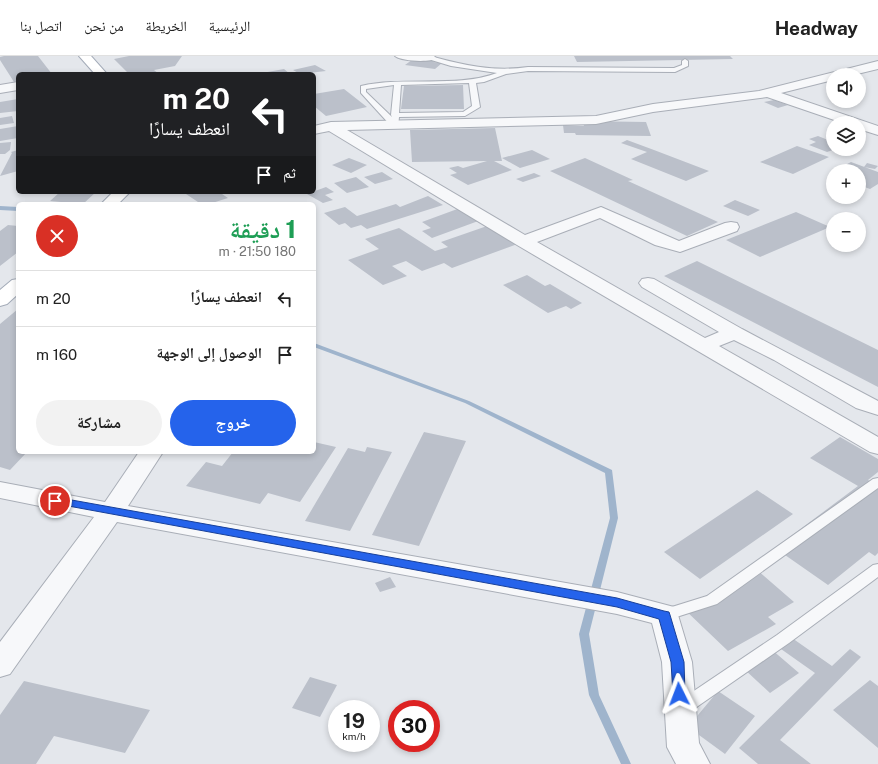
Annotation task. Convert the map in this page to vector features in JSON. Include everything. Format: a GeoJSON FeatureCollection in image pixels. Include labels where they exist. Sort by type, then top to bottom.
{"type":"FeatureCollection","features":[{"type":"Feature","properties":{"kind":"main road"},"geometry":{"type":"LineString","coordinates":[[85,56],[99,72]]}},
{"type":"Feature","properties":{"kind":"main road"},"geometry":{"type":"LineString","coordinates":[[111,202],[120,194]]}},
{"type":"Feature","properties":{"kind":"main road"},"geometry":{"type":"LineString","coordinates":[[0,300],[16,286]]}},
{"type":"Feature","properties":{"kind":"street"},"geometry":{"type":"LineString","coordinates":[[401,56],[428,57]]}},
{"type":"Feature","properties":{"kind":"street"},"geometry":{"type":"LineString","coordinates":[[866,68],[878,65]]}},
{"type":"Feature","properties":{"kind":"street"},"geometry":{"type":"LineString","coordinates":[[322,128],[395,120],[596,120],[653,108],[769,93],[826,78]]}},
{"type":"Feature","properties":{"kind":"street"},"geometry":{"type":"LineString","coordinates":[[0,89],[16,86]]}},
{"type":"Feature","properties":{"kind":"street"},"geometry":{"type":"LineString","coordinates":[[769,93],[837,116]]}},
{"type":"Feature","properties":{"kind":"street"},"geometry":{"type":"LineString","coordinates":[[866,126],[878,130]]}},
{"type":"Feature","properties":{"kind":"street"},"geometry":{"type":"LineString","coordinates":[[322,128],[523,241],[878,448]]}},
{"type":"Feature","properties":{"kind":"street"},"geometry":{"type":"LineString","coordinates":[[523,241],[601,212],[661,241],[680,246],[731,227]]}},
{"type":"Feature","properties":{"kind":"street"},"geometry":{"type":"LineString","coordinates":[[648,283],[864,403],[878,408]]}},
{"type":"Feature","properties":{"kind":"street"},"geometry":{"type":"LineString","coordinates":[[702,346],[736,333]]}},
{"type":"Feature","properties":{"kind":"street"},"geometry":{"type":"LineString","coordinates":[[0,665],[111,512],[150,454]]}},
{"type":"Feature","properties":{"kind":"street"},"geometry":{"type":"LineString","coordinates":[[0,490],[111,512],[548,590],[617,603],[664,615],[677,662],[683,747],[694,764]]}},
{"type":"Feature","properties":{"kind":"lane"},"geometry":{"type":"LineString","coordinates":[[428,57],[451,64],[505,72]]}},
{"type":"Feature","properties":{"kind":"lane"},"geometry":{"type":"LineString","coordinates":[[472,82],[476,107],[465,114],[395,120],[363,92],[363,87],[398,83],[482,81],[505,72],[528,69],[674,70],[685,66],[685,61]]}},
{"type":"Feature","properties":{"kind":"lane"},"geometry":{"type":"LineString","coordinates":[[395,120],[398,83]]}},
{"type":"Feature","properties":{"kind":"lane"},"geometry":{"type":"LineString","coordinates":[[664,615],[712,600],[878,482]]}},
{"type":"Feature","properties":{"kind":"lane"},"geometry":{"type":"LineString","coordinates":[[680,710],[782,639],[878,569]]}},
{"type":"Feature","properties":{"kind":"building"},"geometry":{"type":"Polygon","coordinates":[[[38,56],[50,72],[16,72],[16,82],[14,82],[0,60],[0,57],[38,56]]]}},
{"type":"Feature","properties":{"kind":"building"},"geometry":{"type":"Polygon","coordinates":[[[129,56],[182,56],[175,66],[154,70],[156,72],[127,72],[114,59],[129,56]]]}},
{"type":"Feature","properties":{"kind":"building"},"geometry":{"type":"Polygon","coordinates":[[[574,56],[730,56],[733,59],[577,62],[574,56]]]}},
{"type":"Feature","properties":{"kind":"building"},"geometry":{"type":"Polygon","coordinates":[[[416,57],[436,60],[433,62],[442,63],[435,69],[405,65],[416,57]]]}},
{"type":"Feature","properties":{"kind":"building"},"geometry":{"type":"Polygon","coordinates":[[[315,65],[326,71],[296,72],[293,70],[315,65]]]}},
{"type":"Feature","properties":{"kind":"building"},"geometry":{"type":"Polygon","coordinates":[[[284,69],[288,72],[268,72],[284,69]]]}},
{"type":"Feature","properties":{"kind":"building"},"geometry":{"type":"Polygon","coordinates":[[[463,85],[464,109],[401,109],[404,86],[463,85]]]}},
{"type":"Feature","properties":{"kind":"building"},"geometry":{"type":"Polygon","coordinates":[[[344,89],[367,107],[326,116],[316,108],[316,94],[344,89]]]}},
{"type":"Feature","properties":{"kind":"building"},"geometry":{"type":"Polygon","coordinates":[[[16,99],[16,111],[0,113],[0,102],[16,99]]]}},
{"type":"Feature","properties":{"kind":"building"},"geometry":{"type":"Polygon","coordinates":[[[774,100],[788,105],[778,108],[764,102],[774,100]]]}},
{"type":"Feature","properties":{"kind":"building"},"geometry":{"type":"Polygon","coordinates":[[[12,116],[14,123],[0,125],[0,118],[12,116]]]}},
{"type":"Feature","properties":{"kind":"building"},"geometry":{"type":"Polygon","coordinates":[[[582,121],[646,122],[651,136],[576,135],[575,133],[564,133],[563,125],[584,126],[582,121]]]}},
{"type":"Feature","properties":{"kind":"building"},"geometry":{"type":"Polygon","coordinates":[[[16,126],[16,138],[0,141],[0,129],[16,126]]]}},
{"type":"Feature","properties":{"kind":"building"},"geometry":{"type":"Polygon","coordinates":[[[495,128],[502,161],[494,161],[512,170],[468,185],[450,175],[457,173],[449,168],[458,166],[463,168],[487,161],[412,162],[410,130],[495,128]]]}},
{"type":"Feature","properties":{"kind":"building"},"geometry":{"type":"Polygon","coordinates":[[[818,136],[826,139],[826,152],[809,145],[816,142],[809,139],[818,136]]]}},
{"type":"Feature","properties":{"kind":"building"},"geometry":{"type":"Polygon","coordinates":[[[627,140],[709,171],[686,181],[631,159],[647,152],[621,143],[627,140]]]}},
{"type":"Feature","properties":{"kind":"building"},"geometry":{"type":"Polygon","coordinates":[[[11,142],[10,150],[5,154],[0,154],[0,143],[11,142]]]}},
{"type":"Feature","properties":{"kind":"building"},"geometry":{"type":"Polygon","coordinates":[[[797,146],[829,157],[793,174],[760,162],[797,146]]]}},
{"type":"Feature","properties":{"kind":"building"},"geometry":{"type":"Polygon","coordinates":[[[532,150],[550,159],[520,168],[502,158],[532,150]]]}},
{"type":"Feature","properties":{"kind":"building"},"geometry":{"type":"Polygon","coordinates":[[[16,151],[16,172],[0,176],[12,153],[11,152],[16,151]]]}},
{"type":"Feature","properties":{"kind":"building"},"geometry":{"type":"Polygon","coordinates":[[[349,158],[367,165],[351,173],[332,165],[349,158]]]}},
{"type":"Feature","properties":{"kind":"building"},"geometry":{"type":"Polygon","coordinates":[[[585,158],[633,180],[628,181],[718,222],[687,236],[550,171],[585,158]]]}},
{"type":"Feature","properties":{"kind":"building"},"geometry":{"type":"Polygon","coordinates":[[[867,163],[878,166],[875,169],[866,167],[867,163]]]}},
{"type":"Feature","properties":{"kind":"building"},"geometry":{"type":"Polygon","coordinates":[[[866,168],[878,172],[878,184],[870,189],[866,188],[866,168]]]}},
{"type":"Feature","properties":{"kind":"building"},"geometry":{"type":"Polygon","coordinates":[[[382,172],[393,179],[375,184],[364,177],[382,172]]]}},
{"type":"Feature","properties":{"kind":"building"},"geometry":{"type":"Polygon","coordinates":[[[534,173],[541,176],[523,182],[516,179],[534,173]]]}},
{"type":"Feature","properties":{"kind":"building"},"geometry":{"type":"Polygon","coordinates":[[[356,177],[369,187],[347,193],[334,183],[356,177]]]}},
{"type":"Feature","properties":{"kind":"building"},"geometry":{"type":"Polygon","coordinates":[[[326,187],[334,192],[325,195],[333,200],[323,203],[307,194],[316,194],[316,191],[326,187]]]}},
{"type":"Feature","properties":{"kind":"building"},"geometry":{"type":"Polygon","coordinates":[[[58,194],[94,194],[85,202],[50,201],[58,194]]]}},
{"type":"Feature","properties":{"kind":"building"},"geometry":{"type":"Polygon","coordinates":[[[186,194],[222,194],[228,198],[215,202],[198,202],[186,194]]]}},
{"type":"Feature","properties":{"kind":"building"},"geometry":{"type":"Polygon","coordinates":[[[428,196],[443,205],[367,229],[361,225],[351,228],[345,223],[339,225],[324,213],[345,207],[357,216],[396,204],[400,207],[428,196]]]}},
{"type":"Feature","properties":{"kind":"building"},"geometry":{"type":"Polygon","coordinates":[[[735,200],[760,210],[748,216],[723,206],[735,200]]]}},
{"type":"Feature","properties":{"kind":"building"},"geometry":{"type":"Polygon","coordinates":[[[460,208],[481,220],[432,238],[422,231],[431,228],[422,222],[460,208]]]}},
{"type":"Feature","properties":{"kind":"building"},"geometry":{"type":"Polygon","coordinates":[[[796,212],[826,225],[826,229],[760,257],[726,240],[796,212]]]}},
{"type":"Feature","properties":{"kind":"building"},"geometry":{"type":"Polygon","coordinates":[[[8,225],[16,226],[16,254],[0,266],[0,231],[8,225]]]}},
{"type":"Feature","properties":{"kind":"building"},"geometry":{"type":"Polygon","coordinates":[[[490,225],[520,243],[452,268],[444,263],[422,271],[406,261],[392,266],[407,276],[383,285],[348,260],[379,249],[365,239],[399,228],[435,251],[448,247],[441,242],[490,225]]]}},
{"type":"Feature","properties":{"kind":"building"},"geometry":{"type":"Polygon","coordinates":[[[697,261],[878,350],[878,387],[664,276],[697,261]]]}},
{"type":"Feature","properties":{"kind":"building"},"geometry":{"type":"Polygon","coordinates":[[[527,275],[545,286],[550,284],[582,303],[571,309],[566,306],[548,313],[503,285],[527,275]]]}},
{"type":"Feature","properties":{"kind":"building"},"geometry":{"type":"Polygon","coordinates":[[[16,311],[16,454],[25,454],[10,470],[0,467],[0,324],[16,311]]]}},
{"type":"Feature","properties":{"kind":"building"},"geometry":{"type":"Polygon","coordinates":[[[424,432],[466,441],[419,546],[372,535],[424,432]]]}},
{"type":"Feature","properties":{"kind":"building"},"geometry":{"type":"Polygon","coordinates":[[[840,437],[878,459],[878,472],[868,480],[878,486],[878,553],[875,556],[869,552],[828,585],[775,548],[858,486],[810,458],[840,437]]]}},
{"type":"Feature","properties":{"kind":"building"},"geometry":{"type":"Polygon","coordinates":[[[316,442],[336,447],[300,502],[268,493],[260,504],[186,486],[206,462],[222,466],[231,454],[316,454],[316,442]]]}},
{"type":"Feature","properties":{"kind":"building"},"geometry":{"type":"Polygon","coordinates":[[[367,447],[392,452],[350,531],[305,521],[348,448],[365,452],[367,447]]]}},
{"type":"Feature","properties":{"kind":"building"},"geometry":{"type":"Polygon","coordinates":[[[757,490],[793,514],[700,579],[664,552],[757,490]]]}},
{"type":"Feature","properties":{"kind":"building"},"geometry":{"type":"Polygon","coordinates":[[[756,569],[794,602],[768,617],[776,624],[728,651],[683,608],[756,569]]]}},
{"type":"Feature","properties":{"kind":"building"},"geometry":{"type":"Polygon","coordinates":[[[390,577],[396,587],[380,592],[375,583],[390,577]]]}},
{"type":"Feature","properties":{"kind":"building"},"geometry":{"type":"Polygon","coordinates":[[[792,638],[832,666],[850,649],[861,657],[780,740],[811,764],[758,764],[739,748],[815,673],[781,649],[792,638]]]}},
{"type":"Feature","properties":{"kind":"building"},"geometry":{"type":"Polygon","coordinates":[[[771,649],[799,673],[770,693],[743,668],[771,649]]]}},
{"type":"Feature","properties":{"kind":"building"},"geometry":{"type":"Polygon","coordinates":[[[310,677],[337,685],[320,717],[292,708],[310,677]]]}},
{"type":"Feature","properties":{"kind":"building"},"geometry":{"type":"Polygon","coordinates":[[[870,680],[878,686],[878,748],[833,710],[870,680]]]}},
{"type":"Feature","properties":{"kind":"building"},"geometry":{"type":"Polygon","coordinates":[[[24,681],[150,710],[125,753],[54,736],[36,764],[0,764],[0,715],[24,681]]]}},
{"type":"Feature","properties":{"kind":"building"},"geometry":{"type":"Polygon","coordinates":[[[718,691],[755,716],[725,754],[688,727],[718,691]]]}},
{"type":"Feature","properties":{"kind":"waterway"},"geometry":{"type":"LineString","coordinates":[[0,208],[16,209]]}},
{"type":"Feature","properties":{"kind":"waterway"},"geometry":{"type":"LineString","coordinates":[[316,346],[467,402],[609,472],[614,518],[584,634],[594,695],[626,764]]}},
{"type":"Feature","properties":{"kind":"route"},"geometry":{"type":"LineString","coordinates":[[55,501],[548,590],[617,603],[664,615],[677,662],[679,694]]}}]}
